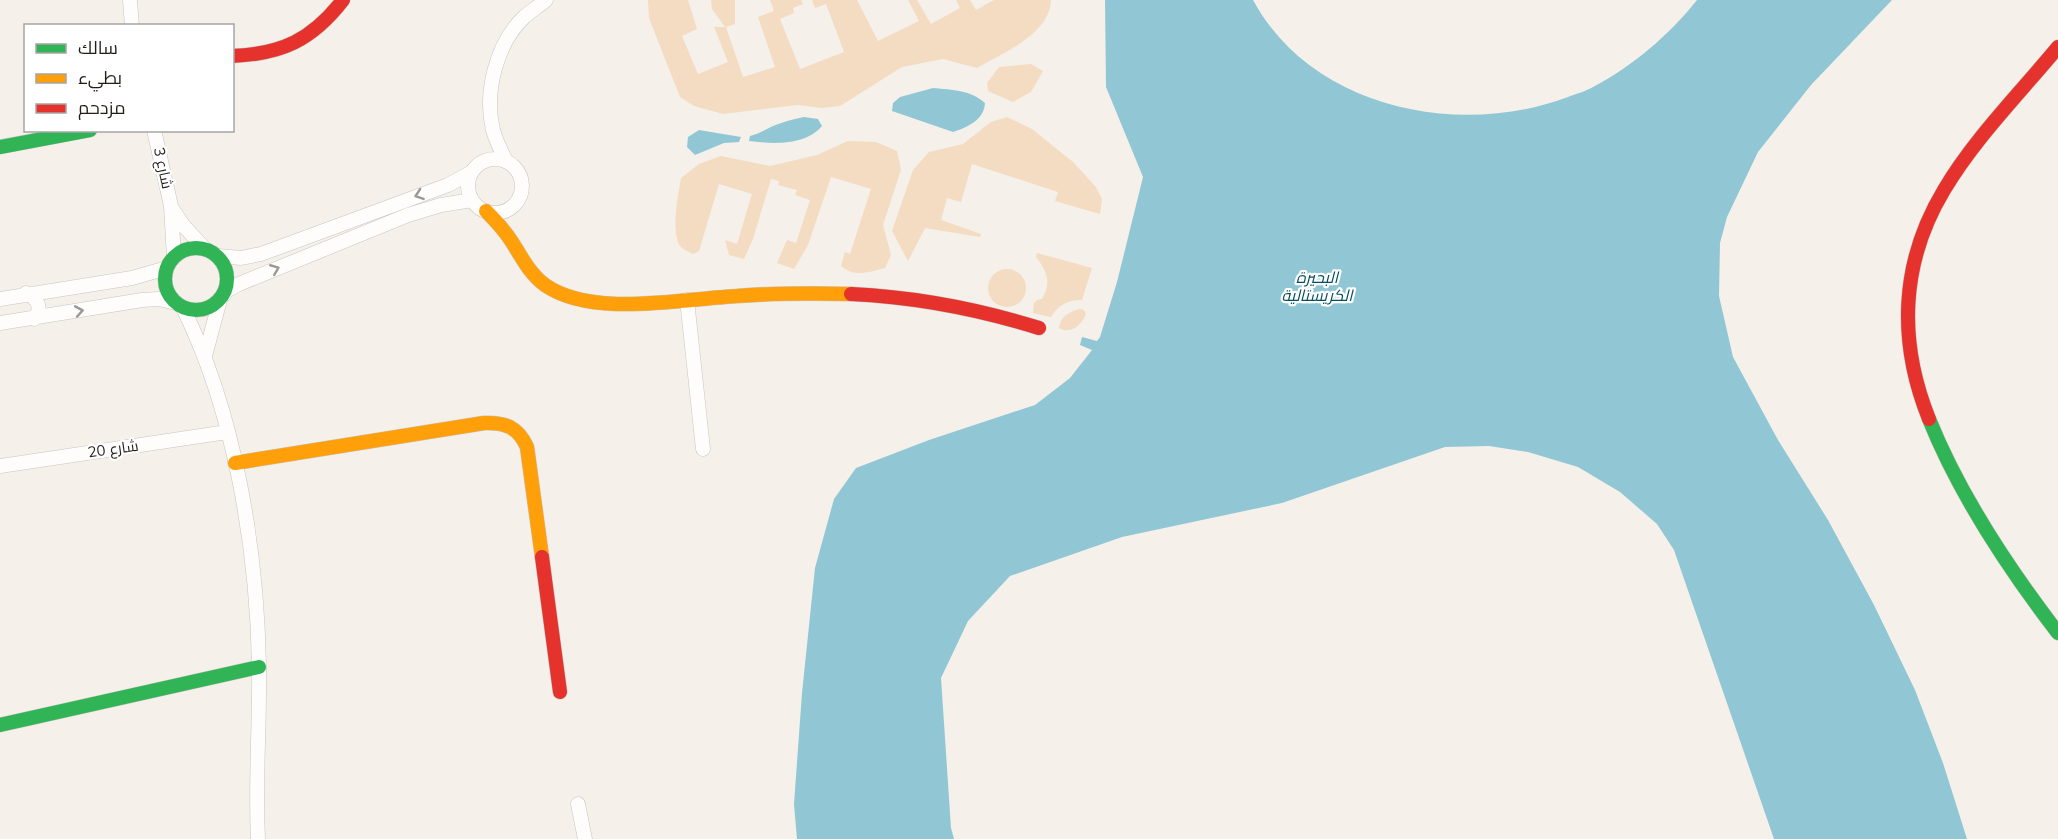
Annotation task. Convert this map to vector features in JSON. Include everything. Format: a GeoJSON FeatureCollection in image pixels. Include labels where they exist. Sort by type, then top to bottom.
{"type":"FeatureCollection","features":[{"type":"Feature","properties":{"kind":"street"},"geometry":{"type":"LineString","coordinates":[[130,0],[132,24]]}},
{"type":"Feature","properties":{"kind":"street"},"geometry":{"type":"LineString","coordinates":[[234,56],[262,55],[286,48],[311,35],[332,16],[343,0]]}},
{"type":"Feature","properties":{"kind":"street"},"geometry":{"type":"LineString","coordinates":[[506,161],[493,128],[493,81],[496,64],[502,46],[523,18],[546,0]]}},
{"type":"Feature","properties":{"kind":"street"},"geometry":{"type":"LineString","coordinates":[[2058,47],[1980,141],[1942,193],[1919,246],[1910,282],[1906,318],[1911,370],[1923,408],[1933,429],[2000,552],[2058,633]]}},
{"type":"Feature","properties":{"kind":"street"},"geometry":{"type":"LineString","coordinates":[[493,128],[477,167],[468,181],[472,200],[486,211],[513,243],[523,263],[539,281],[562,295],[587,302],[653,303],[751,295],[823,294],[903,298],[995,314],[1039,328]]}},
{"type":"Feature","properties":{"kind":"street"},"geometry":{"type":"LineString","coordinates":[[0,147],[79,132]]}},
{"type":"Feature","properties":{"kind":"street","name":"شارع 3"},"geometry":{"type":"LineString","coordinates":[[154,132],[171,206],[170,262]]}},
{"type":"Feature","properties":{"kind":"street"},"geometry":{"type":"LineString","coordinates":[[0,299],[26,293],[132,278],[170,262],[188,249],[204,249],[218,256],[241,258],[261,254],[448,185],[477,167],[496,159],[506,161],[513,166],[522,183],[521,192],[511,208],[509,225],[513,243]]}},
{"type":"Feature","properties":{"kind":"street"},"geometry":{"type":"LineString","coordinates":[[0,323],[142,300],[159,299],[203,310],[212,307],[226,291],[240,284],[408,215],[441,205],[472,200]]}},
{"type":"Feature","properties":{"kind":"street","name":"شارع 3"},"geometry":{"type":"LineString","coordinates":[[171,206],[183,225],[204,249]]}},
{"type":"Feature","properties":{"kind":"street"},"geometry":{"type":"LineString","coordinates":[[486,211],[495,212],[511,208]]}},
{"type":"Feature","properties":{"kind":"street"},"geometry":{"type":"LineString","coordinates":[[205,356],[227,285],[228,274],[218,256]]}},
{"type":"Feature","properties":{"kind":"street"},"geometry":{"type":"LineString","coordinates":[[170,262],[166,287],[179,305],[205,356],[235,463],[251,545],[259,667],[256,781],[258,839]]}},
{"type":"Feature","properties":{"kind":"street"},"geometry":{"type":"LineString","coordinates":[[26,293],[31,295],[38,304],[39,310],[34,319]]}},
{"type":"Feature","properties":{"kind":"street"},"geometry":{"type":"LineString","coordinates":[[687,300],[703,450]]}},
{"type":"Feature","properties":{"kind":"street"},"geometry":{"type":"LineString","coordinates":[[235,463],[496,422],[509,425],[519,432],[527,443],[560,692]]}},
{"type":"Feature","properties":{"kind":"street","name":"شارع 20"},"geometry":{"type":"LineString","coordinates":[[0,466],[227,432]]}},
{"type":"Feature","properties":{"kind":"street"},"geometry":{"type":"LineString","coordinates":[[0,725],[259,667]]}},
{"type":"Feature","properties":{"kind":"street"},"geometry":{"type":"LineString","coordinates":[[578,804],[585,839]]}},
{"type":"Feature","properties":{"kind":"shaded area"},"geometry":{"type":"Polygon","coordinates":[[[648,0],[688,0],[697,29],[682,36],[698,74],[728,62],[714,27],[725,27],[712,9],[711,0],[735,0],[735,24],[726,27],[743,77],[775,67],[758,17],[774,11],[770,0],[801,0],[803,4],[793,8],[794,13],[780,19],[800,69],[844,52],[826,4],[815,8],[813,0],[857,0],[878,41],[919,21],[908,0],[917,0],[931,24],[960,8],[956,0],[970,0],[976,10],[994,0],[1051,0],[1049,12],[1034,33],[1012,49],[977,68],[943,59],[902,67],[840,106],[821,108],[798,105],[723,114],[694,106],[680,97],[649,18],[648,0]]]}},
{"type":"Feature","properties":{"kind":"shaded area"},"geometry":{"type":"Polygon","coordinates":[[[1031,64],[1043,71],[1031,92],[1013,102],[988,91],[987,83],[999,67],[1031,64]]]}},
{"type":"Feature","properties":{"kind":"shaded area"},"geometry":{"type":"Polygon","coordinates":[[[1007,117],[1032,129],[1073,162],[1096,187],[1102,199],[1100,214],[1055,201],[1058,192],[972,164],[961,202],[947,198],[941,220],[981,234],[980,237],[925,228],[908,261],[892,231],[913,170],[929,152],[963,144],[991,122],[1007,117]]]}},
{"type":"Feature","properties":{"kind":"shaded area"},"geometry":{"type":"Polygon","coordinates":[[[848,141],[876,142],[897,151],[901,170],[883,225],[891,255],[885,268],[857,273],[841,266],[845,252],[850,254],[871,189],[831,177],[808,245],[794,269],[777,263],[787,240],[796,243],[810,200],[795,195],[797,190],[778,185],[779,181],[771,179],[753,239],[744,259],[729,255],[725,240],[737,244],[752,194],[719,184],[699,251],[693,254],[679,244],[676,235],[676,219],[681,178],[699,164],[721,156],[770,166],[817,155],[848,141]]]}},
{"type":"Feature","properties":{"kind":"shaded area"},"geometry":{"type":"Polygon","coordinates":[[[1037,253],[1092,268],[1082,300],[1064,304],[1051,317],[1033,313],[1034,303],[1042,299],[1047,288],[1047,277],[1036,257],[1037,253]]]}},
{"type":"Feature","properties":{"kind":"shaded area"},"geometry":{"type":"Polygon","coordinates":[[[1007,269],[1020,275],[1026,288],[1020,301],[1007,307],[994,301],[988,288],[994,275],[1007,269]]]}},
{"type":"Feature","properties":{"kind":"shaded area"},"geometry":{"type":"Polygon","coordinates":[[[1079,309],[1084,310],[1086,314],[1079,325],[1071,330],[1059,328],[1066,316],[1079,309]]]}},
{"type":"Feature","properties":{"kind":"water","name":"البحيرة الكريستالية"},"geometry":{"type":"Polygon","coordinates":[[[1105,0],[1253,0],[1279,37],[1312,67],[1350,89],[1392,105],[1436,113],[1481,114],[1526,109],[1593,87],[1650,49],[1697,0],[1892,0],[1811,85],[1758,152],[1727,217],[1720,243],[1719,296],[1733,357],[1778,440],[1828,520],[1874,605],[1915,690],[1943,763],[1967,839],[1774,839],[1674,550],[1657,524],[1620,492],[1578,467],[1528,452],[1489,446],[1445,447],[1282,503],[1122,537],[1010,576],[968,621],[941,678],[951,828],[954,839],[797,839],[794,804],[802,693],[815,568],[834,499],[856,468],[929,440],[1035,405],[1070,378],[1092,350],[1080,345],[1082,337],[1097,341],[1100,337],[1117,282],[1143,177],[1106,87],[1105,0]]]}},
{"type":"Feature","properties":{"kind":"water"},"geometry":{"type":"Polygon","coordinates":[[[933,88],[974,95],[985,103],[982,114],[969,125],[953,132],[892,111],[893,103],[900,97],[933,88]]]}},
{"type":"Feature","properties":{"kind":"water"},"geometry":{"type":"Polygon","coordinates":[[[804,117],[818,119],[822,126],[815,133],[798,140],[778,143],[749,141],[750,136],[781,123],[804,117]]]}},
{"type":"Feature","properties":{"kind":"water"},"geometry":{"type":"Polygon","coordinates":[[[699,130],[741,137],[739,142],[724,143],[695,155],[687,147],[688,137],[699,130]]]}},
{"type":"Feature","properties":{"kind":"traffic: fast"},"geometry":{"type":"LineString","coordinates":[[0,147],[79,132]]}},
{"type":"Feature","properties":{"kind":"traffic: fast"},"geometry":{"type":"LineString","coordinates":[[190,248],[202,248],[218,257],[225,267],[227,279],[225,291],[218,301],[202,310],[190,310],[179,305],[170,296],[165,285],[165,273],[170,262],[179,253],[190,248]]}},
{"type":"Feature","properties":{"kind":"traffic: fast"},"geometry":{"type":"LineString","coordinates":[[1929,419],[1955,476],[1986,530],[2058,633]]}},
{"type":"Feature","properties":{"kind":"traffic: fast"},"geometry":{"type":"LineString","coordinates":[[0,725],[259,667]]}},
{"type":"Feature","properties":{"kind":"traffic: slow"},"geometry":{"type":"LineString","coordinates":[[486,211],[497,222],[540,281],[564,295],[587,301],[638,304],[766,294],[851,294]]}},
{"type":"Feature","properties":{"kind":"traffic: slow"},"geometry":{"type":"LineString","coordinates":[[235,463],[484,423],[504,425],[515,430],[527,447],[542,557]]}},
{"type":"Feature","properties":{"kind":"traffic: jam"},"geometry":{"type":"LineString","coordinates":[[234,56],[266,52],[295,42],[320,25],[343,0]]}},
{"type":"Feature","properties":{"kind":"traffic: jam"},"geometry":{"type":"LineString","coordinates":[[1929,419],[1912,361],[1909,332],[1908,303],[1919,246],[1929,218],[1956,171],[1983,134],[2058,47]]}},
{"type":"Feature","properties":{"kind":"traffic: jam"},"geometry":{"type":"LineString","coordinates":[[851,294],[946,305],[1039,328]]}},
{"type":"Feature","properties":{"kind":"traffic: jam"},"geometry":{"type":"LineString","coordinates":[[542,557],[560,692]]}}]}
